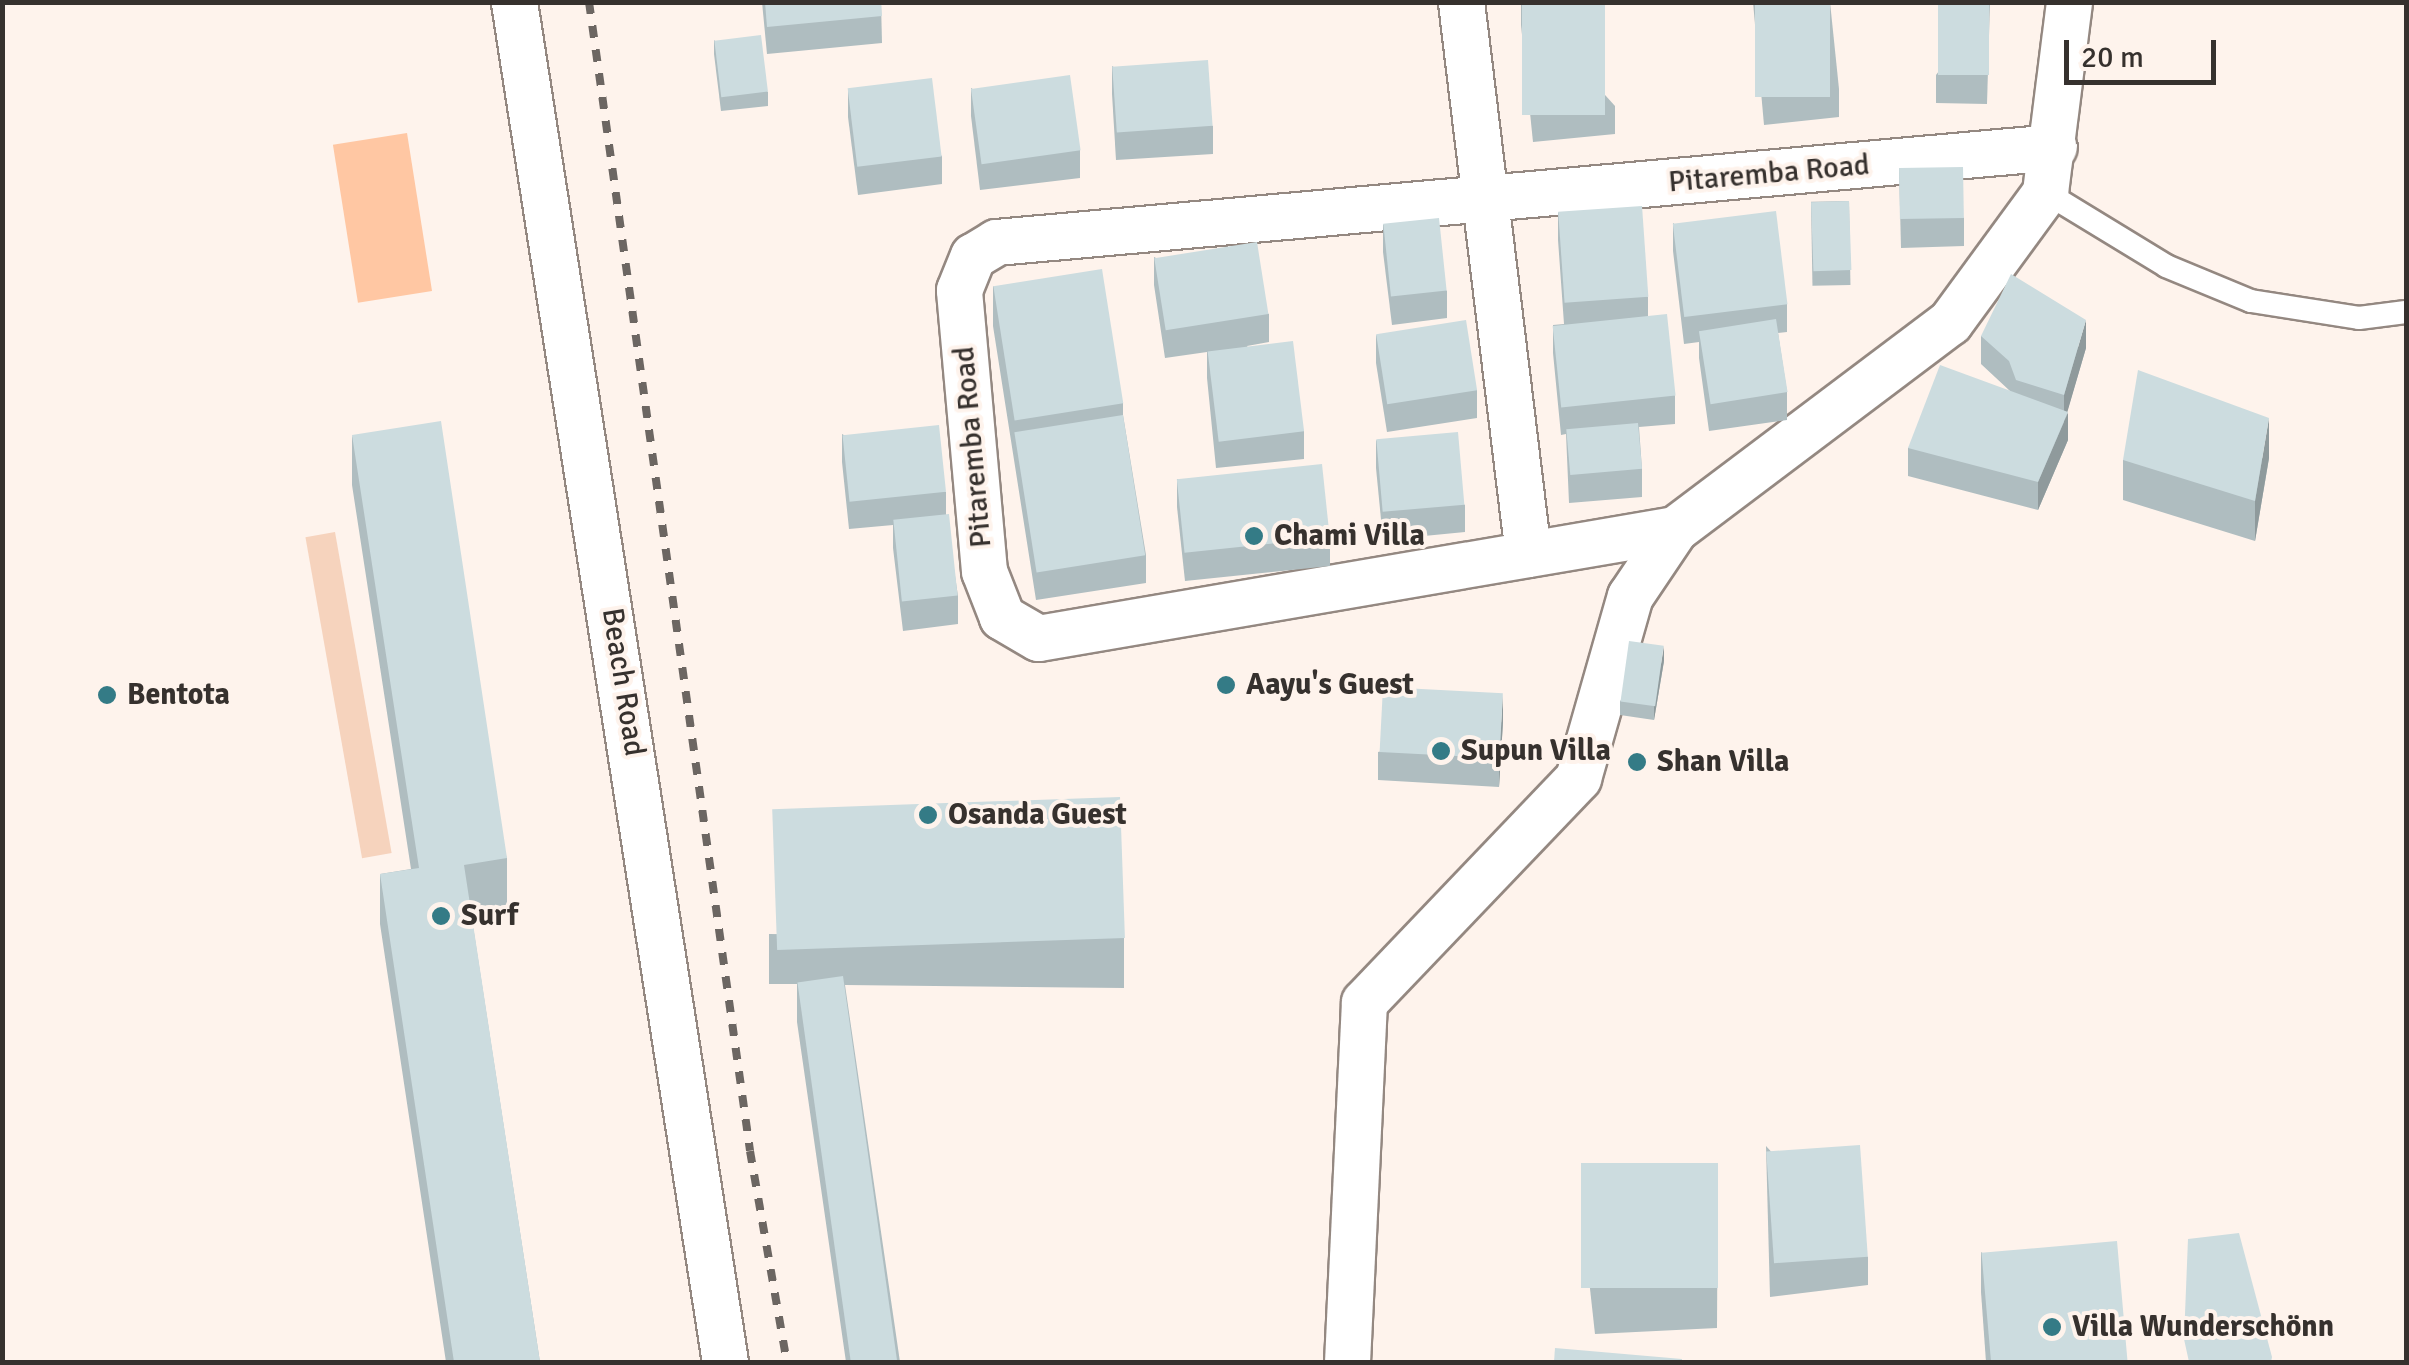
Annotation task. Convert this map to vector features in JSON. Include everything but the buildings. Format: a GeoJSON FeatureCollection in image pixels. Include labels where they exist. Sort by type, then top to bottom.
{"type":"FeatureCollection","features":[{"type":"Feature","properties":{"kind":"street","name":"Beach Road"},"geometry":{"type":"LineString","coordinates":[[514,2],[725,1362]]}},
{"type":"Feature","properties":{"kind":"street"},"geometry":{"type":"LineString","coordinates":[[1461,2],[1528,554]]}},
{"type":"Feature","properties":{"kind":"street"},"geometry":{"type":"LineString","coordinates":[[1347,1362],[1364,1002],[1578,778],[1630,596],[1675,529],[1950,322],[2045,192],[2054,147],[2069,2]]}},
{"type":"Feature","properties":{"kind":"street","name":"Pitaremba Road"},"geometry":{"type":"LineString","coordinates":[[1675,529],[1038,638],[1002,617],[984,572],[959,290],[973,256],[996,242],[2054,147]]}},
{"type":"Feature","properties":{"kind":"lane"},"geometry":{"type":"LineString","coordinates":[[2045,192],[2166,266],[2252,301],[2359,318],[2406,312]]}},
{"type":"Feature","properties":{"kind":"shaded area"},"geometry":{"type":"Polygon","coordinates":[[[407,133],[432,291],[358,303],[333,145],[407,133]]]}},
{"type":"Feature","properties":{"kind":"shaded area"},"geometry":{"type":"Polygon","coordinates":[[[335,532],[392,853],[362,858],[305,537],[335,532]]]}},
{"type":"Feature","properties":{"kind":"railway"},"geometry":{"type":"LineString","coordinates":[[589,2],[750,1151],[787,1362]]}},
{"type":"Feature","properties":{"kind":"place","name":"Chami Villa"},"geometry":{"type":"Point","coordinates":[1254,536]}},
{"type":"Feature","properties":{"kind":"place","name":"Aayu's Guest"},"geometry":{"type":"Point","coordinates":[1226,685]}},
{"type":"Feature","properties":{"kind":"place","name":"Bentota"},"geometry":{"type":"Point","coordinates":[107,695]}},
{"type":"Feature","properties":{"kind":"place","name":"Supun Villa"},"geometry":{"type":"Point","coordinates":[1441,751]}},
{"type":"Feature","properties":{"kind":"place","name":"Shan Villa"},"geometry":{"type":"Point","coordinates":[1637,762]}},
{"type":"Feature","properties":{"kind":"place","name":"Osanda Guest"},"geometry":{"type":"Point","coordinates":[928,815]}},
{"type":"Feature","properties":{"kind":"place","name":"Surf"},"geometry":{"type":"Point","coordinates":[441,916]}},
{"type":"Feature","properties":{"kind":"place","name":"Villa Wunderschönn"},"geometry":{"type":"Point","coordinates":[2052,1327]}}]}
